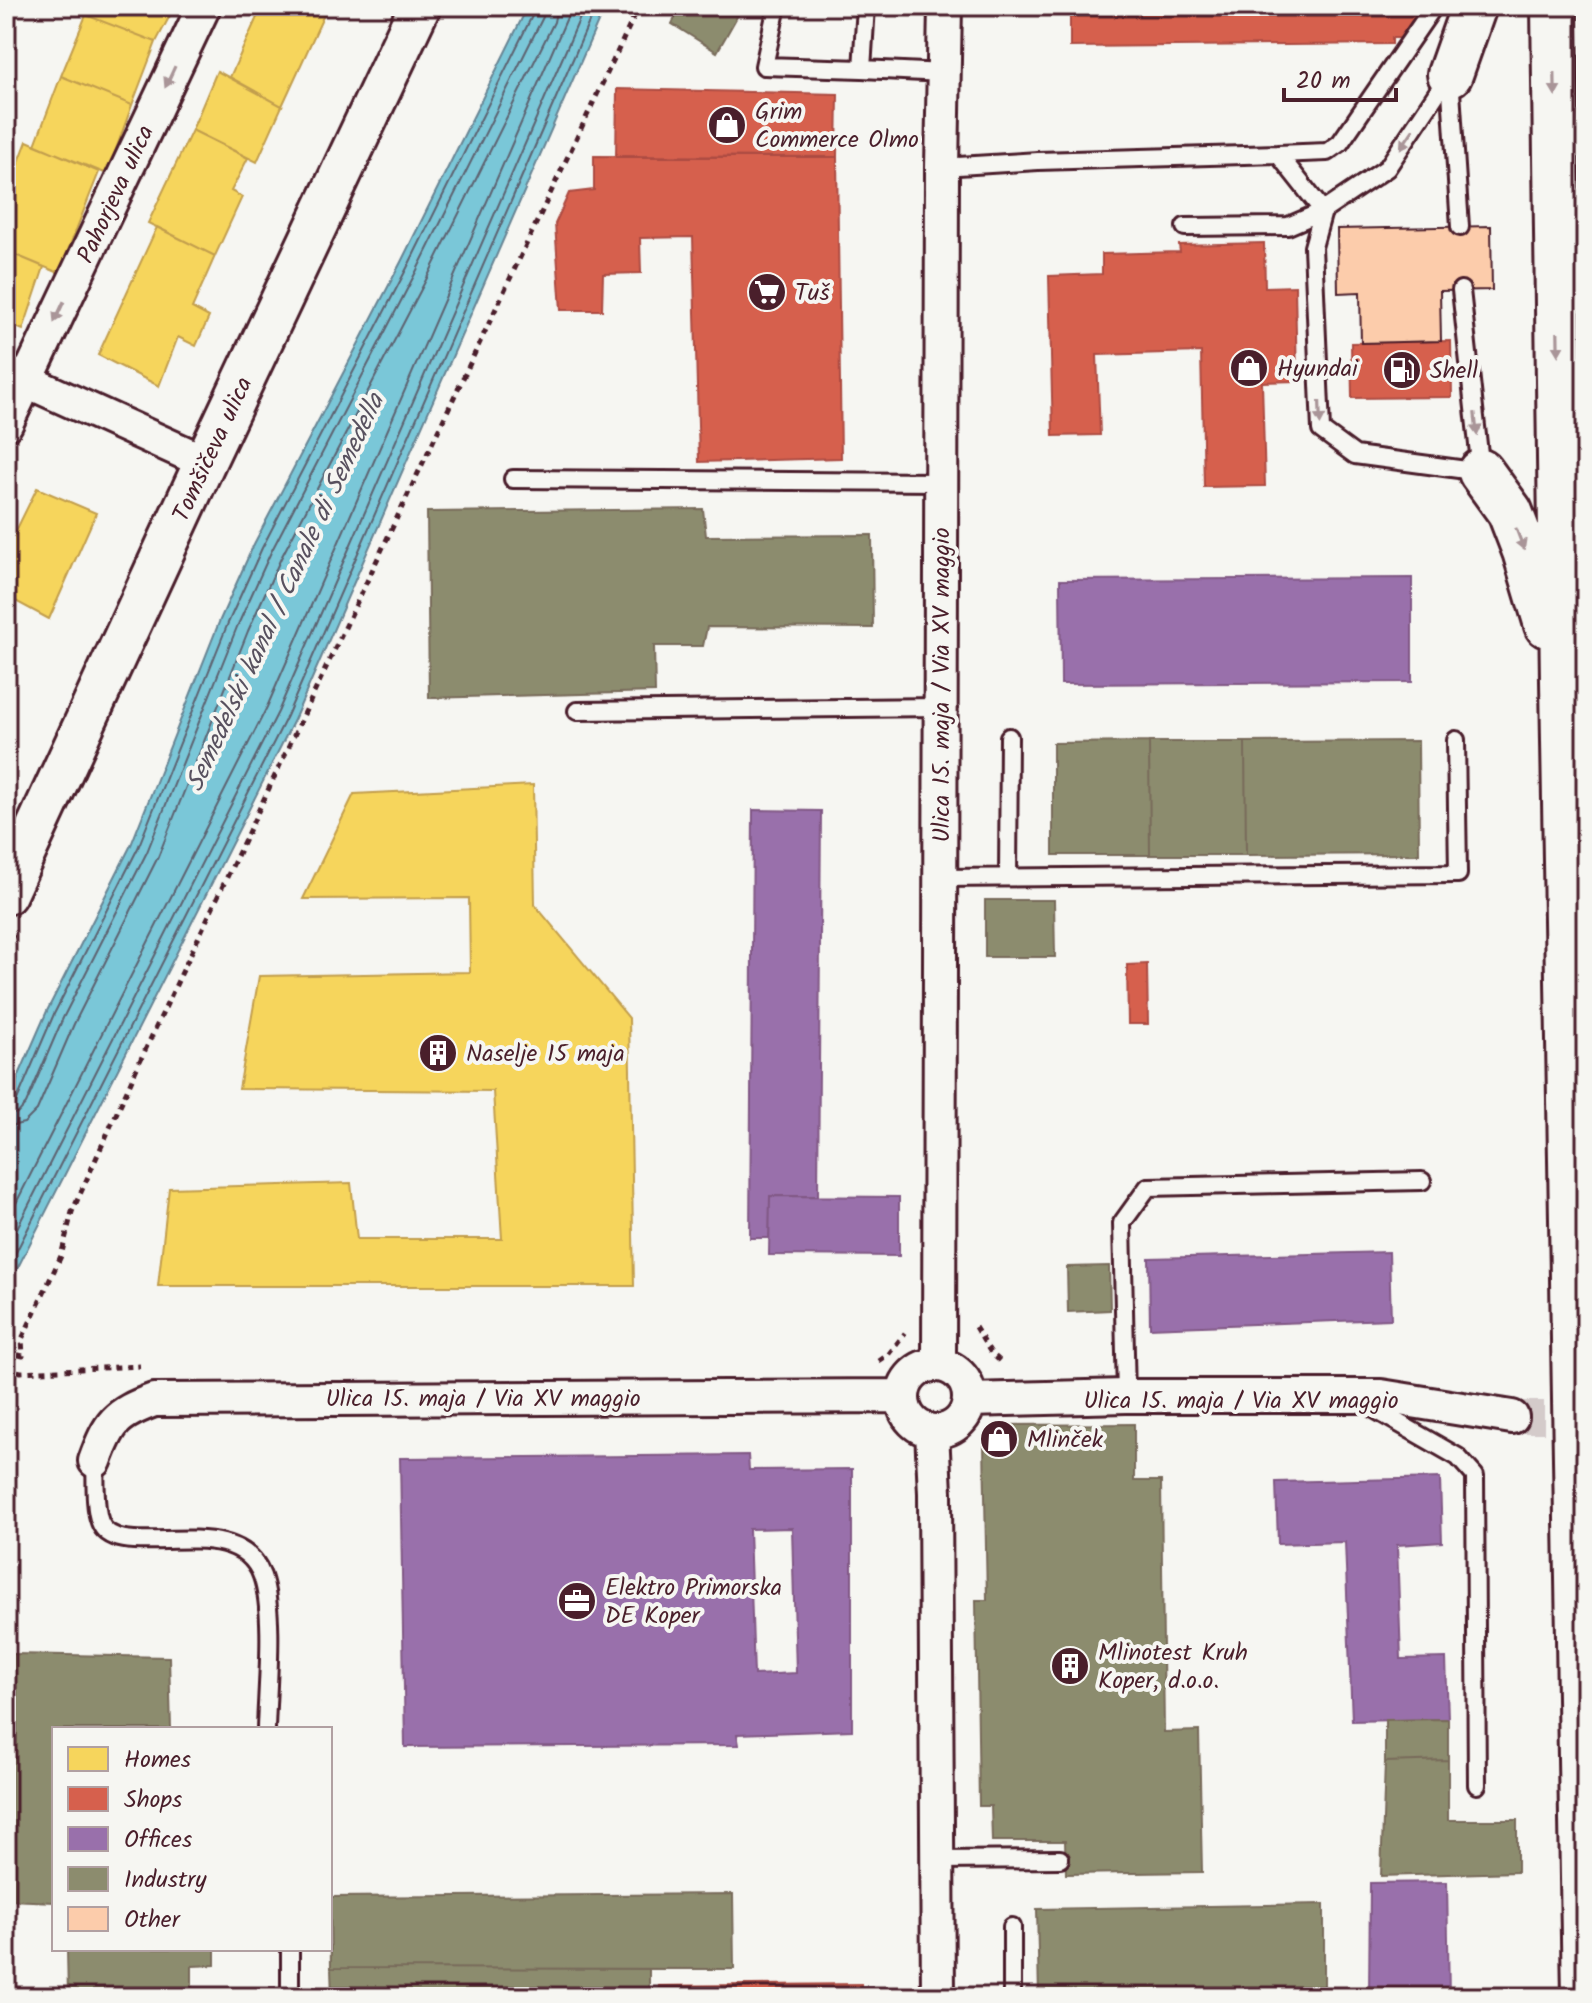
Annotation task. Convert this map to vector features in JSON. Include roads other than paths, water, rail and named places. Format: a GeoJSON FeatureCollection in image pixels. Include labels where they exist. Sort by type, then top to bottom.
{"type":"FeatureCollection","features":[{"type":"Feature","properties":{"kind":"highway"},"geometry":{"type":"LineString","coordinates":[[1450,74],[1474,6]]}},
{"type":"Feature","properties":{"kind":"highway"},"geometry":{"type":"LineString","coordinates":[[1554,6],[1585,1997]]}},
{"type":"Feature","properties":{"kind":"highway"},"geometry":{"type":"LineString","coordinates":[[1481,472],[1510,512],[1525,551],[1563,681]]}},
{"type":"Feature","properties":{"kind":"street","name":"Pahorjeva ulica"},"geometry":{"type":"LineString","coordinates":[[6,424],[16,376],[204,6]]}},
{"type":"Feature","properties":{"kind":"street","name":"Tomšičeva ulica"},"geometry":{"type":"LineString","coordinates":[[6,894],[420,6]]}},
{"type":"Feature","properties":{"kind":"street","name":"Ulica 15. maja / Via XV maggio"},"geometry":{"type":"LineString","coordinates":[[939,1364],[945,6]]}},
{"type":"Feature","properties":{"kind":"street"},"geometry":{"type":"LineString","coordinates":[[16,376],[205,462]]}},
{"type":"Feature","properties":{"kind":"street"},"geometry":{"type":"LineString","coordinates":[[939,1364],[952,1368],[962,1376],[968,1387],[969,1400],[966,1413],[958,1424],[946,1430],[932,1431],[920,1428],[910,1420],[904,1409],[903,1396],[905,1386],[918,1369],[939,1364]]}},
{"type":"Feature","properties":{"kind":"street","name":"Ulica 15. maja / Via XV maggio"},"geometry":{"type":"LineString","coordinates":[[95,1461],[108,1427],[126,1410],[154,1400],[903,1396]]}},
{"type":"Feature","properties":{"kind":"street","name":"Ulica 15. maja / Via XV maggio"},"geometry":{"type":"LineString","coordinates":[[969,1400],[1126,1396],[1381,1396],[1512,1417]]}},
{"type":"Feature","properties":{"kind":"street"},"geometry":{"type":"LineString","coordinates":[[932,1431],[938,1997]]}},
{"type":"Feature","properties":{"kind":"lane"},"geometry":{"type":"LineString","coordinates":[[777,6],[764,66],[944,73]]}},
{"type":"Feature","properties":{"kind":"lane"},"geometry":{"type":"LineString","coordinates":[[862,69],[866,6]]}},
{"type":"Feature","properties":{"kind":"lane"},"geometry":{"type":"LineString","coordinates":[[942,167],[1327,152],[1340,143],[1434,6]]}},
{"type":"Feature","properties":{"kind":"lane"},"geometry":{"type":"LineString","coordinates":[[1185,227],[1288,226],[1323,211],[1387,168],[1450,74]]}},
{"type":"Feature","properties":{"kind":"lane"},"geometry":{"type":"LineString","coordinates":[[1450,74],[1460,227]]}},
{"type":"Feature","properties":{"kind":"lane"},"geometry":{"type":"LineString","coordinates":[[1278,154],[1323,211]]}},
{"type":"Feature","properties":{"kind":"lane"},"geometry":{"type":"LineString","coordinates":[[1323,211],[1313,247],[1321,430],[1355,455],[1481,472],[1461,290]]}},
{"type":"Feature","properties":{"kind":"lane"},"geometry":{"type":"LineString","coordinates":[[513,479],[941,482]]}},
{"type":"Feature","properties":{"kind":"lane"},"geometry":{"type":"LineString","coordinates":[[577,711],[941,707]]}},
{"type":"Feature","properties":{"kind":"lane"},"geometry":{"type":"LineString","coordinates":[[1008,877],[1009,737]]}},
{"type":"Feature","properties":{"kind":"lane"},"geometry":{"type":"LineString","coordinates":[[941,878],[1458,874],[1456,740]]}},
{"type":"Feature","properties":{"kind":"lane"},"geometry":{"type":"LineString","coordinates":[[1126,1396],[1122,1223],[1148,1187],[1422,1181]]}},
{"type":"Feature","properties":{"kind":"lane"},"geometry":{"type":"LineString","coordinates":[[1352,1396],[1458,1457],[1475,1476],[1477,1785]]}},
{"type":"Feature","properties":{"kind":"lane"},"geometry":{"type":"LineString","coordinates":[[95,1461],[100,1522],[110,1535],[124,1541],[203,1538],[244,1551],[261,1573],[268,1606],[266,1727]]}},
{"type":"Feature","properties":{"kind":"lane"},"geometry":{"type":"LineString","coordinates":[[937,1860],[1060,1859]]}},
{"type":"Feature","properties":{"kind":"lane"},"geometry":{"type":"LineString","coordinates":[[1012,1927],[1012,1997]]}},
{"type":"Feature","properties":{"kind":"lane"},"geometry":{"type":"LineString","coordinates":[[290,1951],[290,1997]]}},
{"type":"Feature","properties":{"kind":"water","name":"Semedelski kanal / Canale di Semedella"},"geometry":{"type":"Polygon","coordinates":[[[528,6],[605,6],[294,720],[6,1291],[6,1105],[47,1011],[131,845],[220,620],[254,544],[401,262],[528,6]]]}},
{"type":"Feature","properties":{"kind":"tunnel"},"geometry":{"type":"LineString","coordinates":[[1512,1417],[1586,1417]]}},
{"type":"Feature","properties":{"kind":"place","name":"Grim Commerce Olmo"},"geometry":{"type":"Point","coordinates":[727,125]}},
{"type":"Feature","properties":{"kind":"place","name":"Tuš"},"geometry":{"type":"Point","coordinates":[767,292]}},
{"type":"Feature","properties":{"kind":"place","name":"Hyundai"},"geometry":{"type":"Point","coordinates":[1249,368]}},
{"type":"Feature","properties":{"kind":"place","name":"Shell"},"geometry":{"type":"Point","coordinates":[1402,370]}},
{"type":"Feature","properties":{"kind":"place","name":"Naselje 15 maja"},"geometry":{"type":"Point","coordinates":[438,1053]}},
{"type":"Feature","properties":{"kind":"place","name":"Mlinček"},"geometry":{"type":"Point","coordinates":[999,1439]}},
{"type":"Feature","properties":{"kind":"place","name":"Elektro Primorska DE Koper"},"geometry":{"type":"Point","coordinates":[577,1601]}},
{"type":"Feature","properties":{"kind":"place","name":"Mlinotest Kruh Koper, d.o.o."},"geometry":{"type":"Point","coordinates":[1070,1666]}}]}
